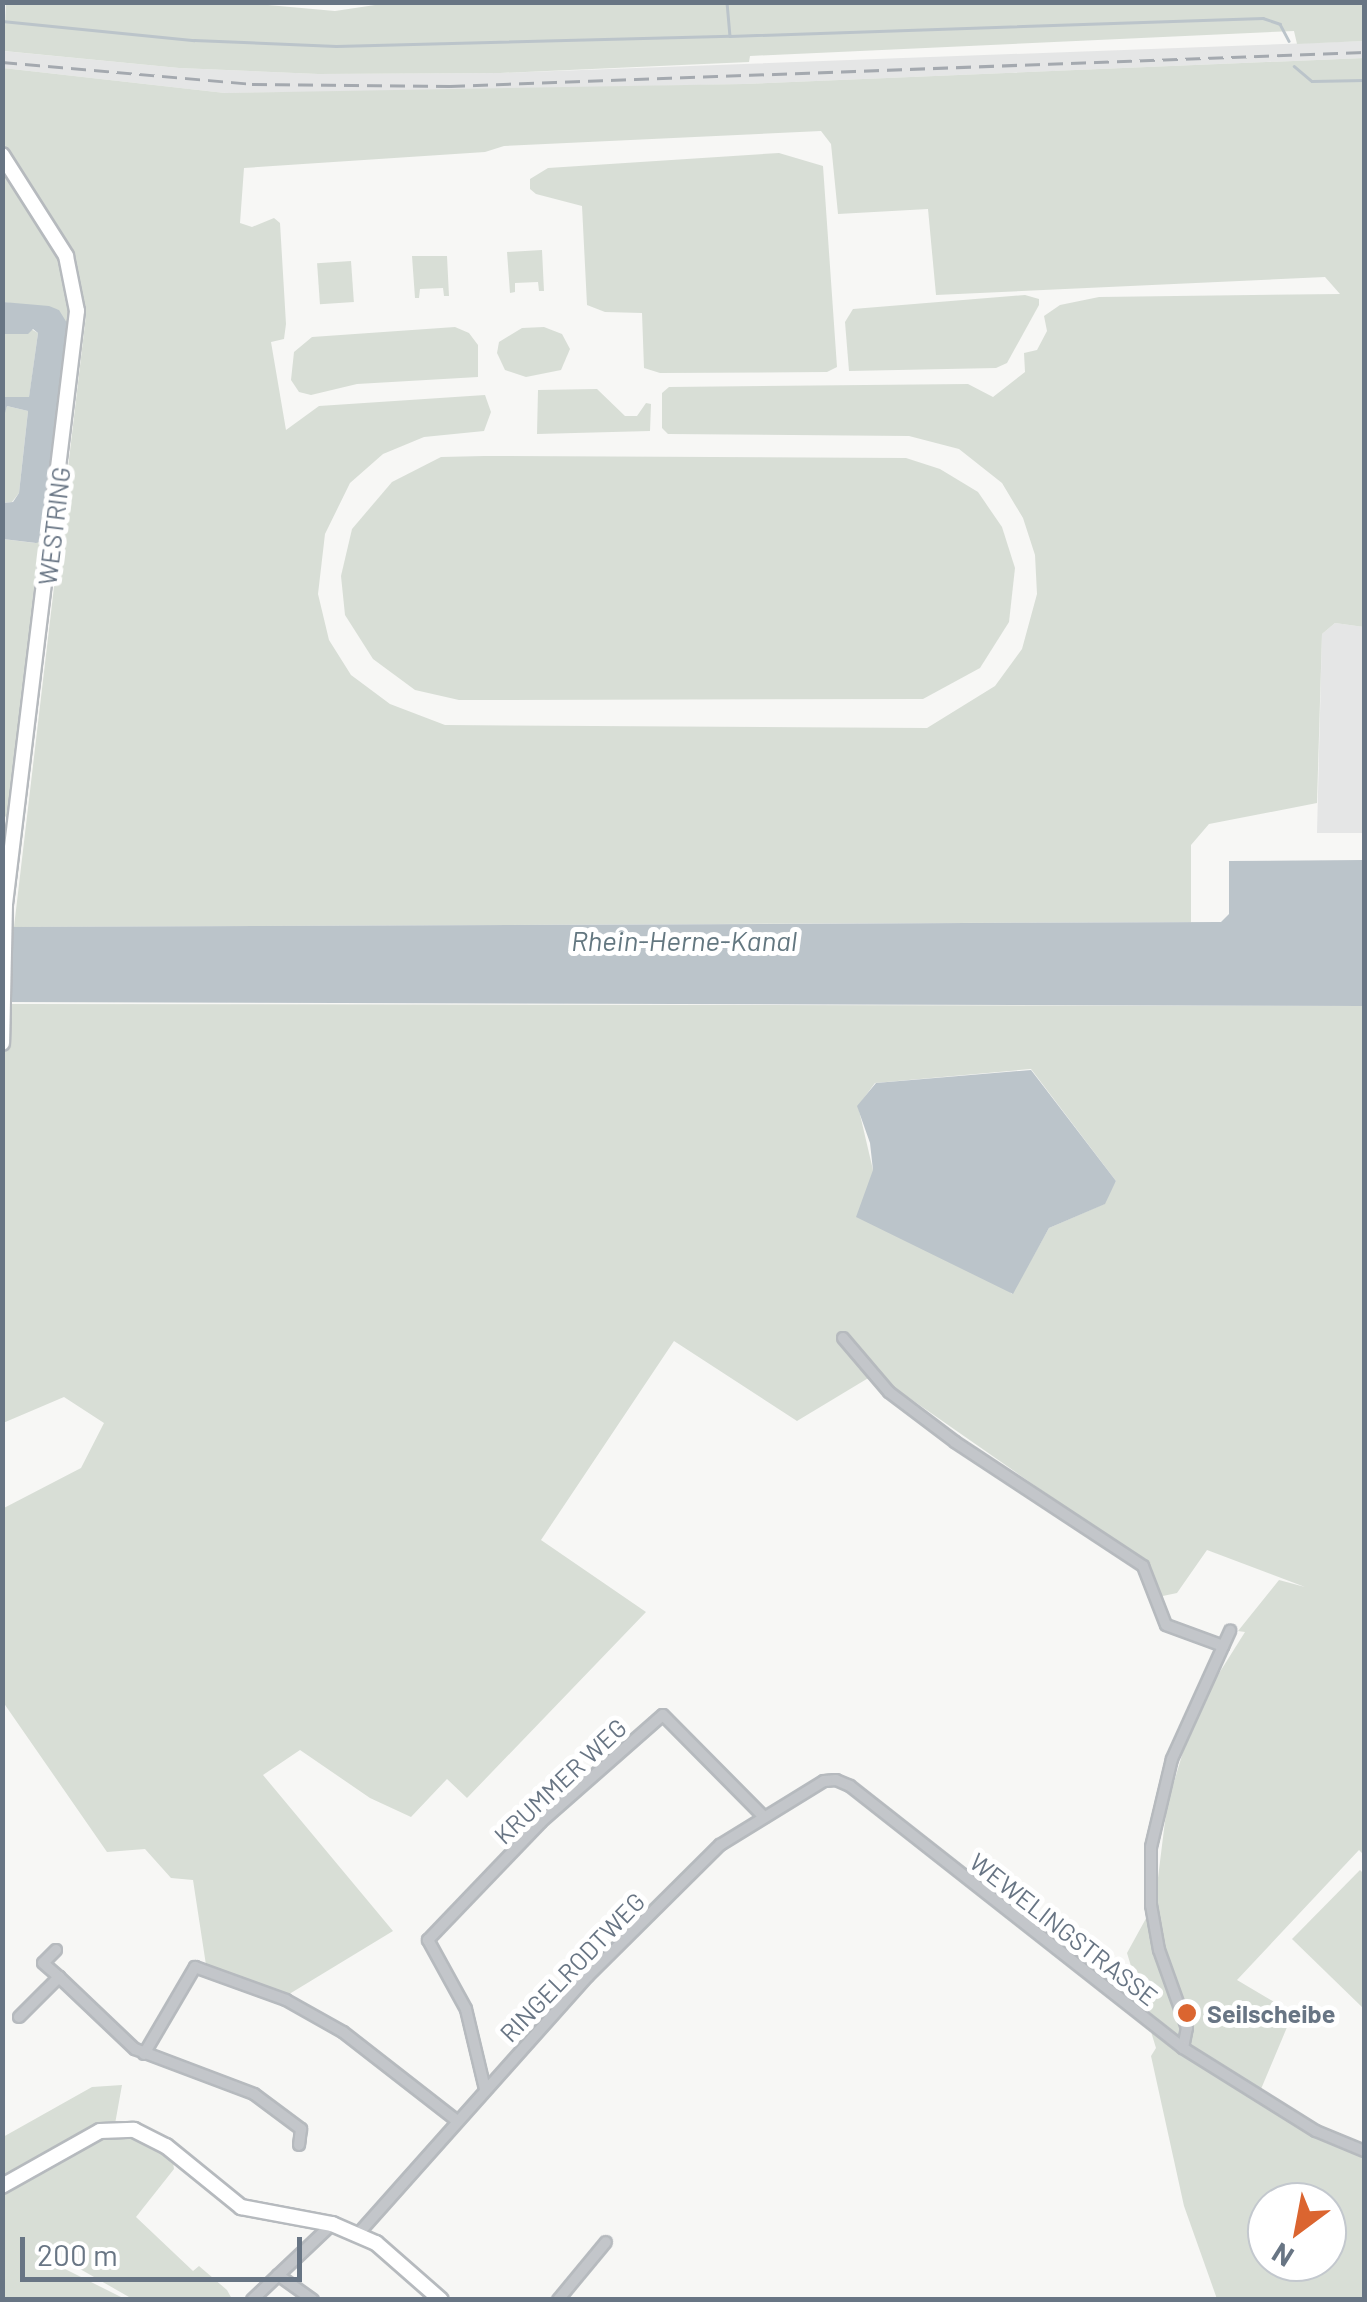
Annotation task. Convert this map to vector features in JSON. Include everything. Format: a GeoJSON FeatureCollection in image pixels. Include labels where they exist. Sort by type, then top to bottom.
{"type":"FeatureCollection","features":[{"type":"Feature","properties":{"kind":"main road","name":"WESTRING"},"geometry":{"type":"LineString","coordinates":[[2,155],[66,256],[77,311],[5,916],[3,1038]]}},
{"type":"Feature","properties":{"kind":"main road"},"geometry":{"type":"LineString","coordinates":[[2,2186],[76,2141],[121,2128],[146,2134],[241,2206],[332,2224],[358,2234],[388,2252],[441,2300]]}},
{"type":"Feature","properties":{"kind":"street"},"geometry":{"type":"LineString","coordinates":[[843,1338],[889,1392],[955,1442],[1142,1566],[1166,1624],[1224,1646]]}},
{"type":"Feature","properties":{"kind":"street"},"geometry":{"type":"LineString","coordinates":[[1183,2048],[1187,2028],[1159,1950],[1151,1905],[1151,1847],[1172,1759],[1230,1631]]}},
{"type":"Feature","properties":{"kind":"street","name":"KRUMMER WEG"},"geometry":{"type":"LineString","coordinates":[[485,2088],[466,2009],[428,1940],[541,1822],[663,1715],[764,1817]]}},
{"type":"Feature","properties":{"kind":"street","name":"RINGELRODTWEG"},"geometry":{"type":"LineString","coordinates":[[358,2234],[588,1976],[720,1844],[824,1781],[843,1781],[850,1786]]}},
{"type":"Feature","properties":{"kind":"street","name":"WEWELINGSTRASSE"},"geometry":{"type":"LineString","coordinates":[[850,1786],[1183,2048],[1316,2131],[1364,2151]]}},
{"type":"Feature","properties":{"kind":"street"},"geometry":{"type":"LineString","coordinates":[[56,1950],[44,1963],[144,2054],[254,2094],[301,2128],[299,2145]]}},
{"type":"Feature","properties":{"kind":"street"},"geometry":{"type":"LineString","coordinates":[[144,2054],[195,1967],[286,2000],[343,2032],[456,2120]]}},
{"type":"Feature","properties":{"kind":"street"},"geometry":{"type":"LineString","coordinates":[[19,2017],[58,1977]]}},
{"type":"Feature","properties":{"kind":"street"},"geometry":{"type":"LineString","coordinates":[[252,2300],[332,2224]]}},
{"type":"Feature","properties":{"kind":"street"},"geometry":{"type":"LineString","coordinates":[[558,2300],[606,2242]]}},
{"type":"Feature","properties":{"kind":"street"},"geometry":{"type":"LineString","coordinates":[[278,2275],[313,2300]]}},
{"type":"Feature","properties":{"kind":"shaded area"},"geometry":{"type":"Polygon","coordinates":[[[6,2],[233,2],[335,11],[395,2],[1364,2],[1364,41],[1297,44],[1294,31],[750,56],[749,62],[500,73],[318,74],[179,68],[4,51],[6,2]]]}},
{"type":"Feature","properties":{"kind":"shaded area"},"geometry":{"type":"Polygon","coordinates":[[[1364,41],[1364,58],[744,84],[434,91],[225,93],[3,68],[3,51],[179,68],[318,74],[500,73],[1364,41]]]}},
{"type":"Feature","properties":{"kind":"shaded area"},"geometry":{"type":"Polygon","coordinates":[[[1364,58],[1364,627],[1335,623],[1322,634],[1317,803],[1209,824],[1191,845],[1191,922],[14,927],[86,315],[66,244],[7,152],[3,138],[3,68],[225,93],[744,84],[1364,58]],[[821,131],[504,146],[485,152],[244,168],[240,223],[252,227],[274,218],[280,223],[286,324],[284,339],[271,342],[286,430],[319,406],[485,395],[491,412],[484,431],[424,437],[383,454],[350,483],[325,534],[318,594],[329,640],[351,675],[390,704],[445,725],[927,728],[995,686],[1022,649],[1037,594],[1035,555],[1023,518],[1002,483],[959,449],[909,436],[668,434],[662,428],[662,393],[669,387],[968,384],[993,397],[1025,372],[1024,353],[1037,350],[1047,331],[1044,316],[1060,305],[1099,297],[1340,294],[1325,277],[936,295],[928,209],[838,214],[831,144],[821,131]]]}},
{"type":"Feature","properties":{"kind":"shaded area"},"geometry":{"type":"Polygon","coordinates":[[[779,153],[823,166],[837,367],[827,372],[660,373],[644,368],[642,313],[605,312],[587,305],[582,206],[536,194],[530,189],[530,179],[548,168],[779,153]]]}},
{"type":"Feature","properties":{"kind":"shaded area"},"geometry":{"type":"Polygon","coordinates":[[[2,167],[58,251],[71,311],[11,809],[3,820],[3,539],[35,543],[59,310],[3,302],[2,167]]]}},
{"type":"Feature","properties":{"kind":"shaded area"},"geometry":{"type":"Polygon","coordinates":[[[542,250],[544,291],[539,291],[538,282],[515,283],[515,292],[510,293],[507,252],[542,250]]]}},
{"type":"Feature","properties":{"kind":"shaded area"},"geometry":{"type":"Polygon","coordinates":[[[412,256],[447,256],[449,296],[444,296],[443,288],[420,289],[419,298],[415,298],[412,256]]]}},
{"type":"Feature","properties":{"kind":"shaded area"},"geometry":{"type":"Polygon","coordinates":[[[351,261],[354,302],[320,304],[317,263],[351,261]]]}},
{"type":"Feature","properties":{"kind":"shaded area"},"geometry":{"type":"Polygon","coordinates":[[[1025,295],[1039,299],[1039,305],[1007,363],[996,368],[849,371],[845,322],[853,309],[1025,295]]]}},
{"type":"Feature","properties":{"kind":"shaded area"},"geometry":{"type":"Polygon","coordinates":[[[455,327],[469,333],[478,345],[478,377],[357,384],[311,395],[299,392],[291,380],[294,352],[312,337],[455,327]]]}},
{"type":"Feature","properties":{"kind":"shaded area"},"geometry":{"type":"Polygon","coordinates":[[[544,327],[562,334],[570,349],[561,370],[526,377],[505,370],[497,353],[499,342],[522,328],[544,327]]]}},
{"type":"Feature","properties":{"kind":"shaded area"},"geometry":{"type":"Polygon","coordinates":[[[31,329],[38,333],[29,398],[3,397],[3,334],[27,334],[31,329]]]}},
{"type":"Feature","properties":{"kind":"shaded area"},"geometry":{"type":"Polygon","coordinates":[[[597,389],[625,416],[637,416],[646,403],[651,404],[650,431],[537,434],[538,390],[597,389]]]}},
{"type":"Feature","properties":{"kind":"shaded area"},"geometry":{"type":"Polygon","coordinates":[[[7,406],[28,411],[19,493],[12,502],[3,503],[2,420],[7,406]]]}},
{"type":"Feature","properties":{"kind":"shaded area"},"geometry":{"type":"Polygon","coordinates":[[[441,457],[906,458],[940,469],[978,492],[1002,527],[1015,568],[1009,622],[980,668],[923,699],[459,700],[415,690],[373,659],[345,615],[341,576],[352,529],[392,482],[441,457]]]}},
{"type":"Feature","properties":{"kind":"shaded area"},"geometry":{"type":"Polygon","coordinates":[[[1335,623],[1364,627],[1364,833],[1317,833],[1322,634],[1335,623]]]}},
{"type":"Feature","properties":{"kind":"shaded area"},"geometry":{"type":"Polygon","coordinates":[[[10,1004],[1364,1006],[1364,1855],[1359,1850],[1237,1980],[1293,2013],[1261,2089],[1308,2120],[1364,2147],[1364,2299],[1217,2299],[1184,2206],[1151,2056],[1156,2048],[1127,1953],[1155,1902],[1167,1805],[1189,1732],[1211,1686],[1245,1632],[1238,1631],[1279,1580],[1305,1587],[1207,1550],[1177,1593],[1158,1597],[1143,1561],[875,1374],[797,1421],[674,1341],[541,1540],[646,1612],[467,1798],[447,1779],[411,1817],[370,1798],[300,1750],[263,1775],[393,1931],[286,1996],[206,1965],[193,1880],[171,1878],[145,1849],[107,1852],[3,1702],[2,1509],[81,1468],[104,1423],[64,1397],[3,1423],[2,1029],[10,1029],[10,1004]],[[1031,1069],[875,1083],[858,1106],[873,1170],[1012,1294],[1049,1228],[1104,1204],[1116,1181],[1031,1069]]]}},
{"type":"Feature","properties":{"kind":"shaded area"},"geometry":{"type":"Polygon","coordinates":[[[1360,1870],[1364,1874],[1364,2009],[1292,1939],[1360,1870]]]}},
{"type":"Feature","properties":{"kind":"shaded area"},"geometry":{"type":"Polygon","coordinates":[[[122,2085],[115,2124],[100,2139],[131,2137],[145,2142],[173,2162],[174,2169],[136,2217],[193,2271],[199,2266],[232,2299],[129,2297],[52,2253],[45,2259],[125,2299],[3,2300],[3,2137],[92,2087],[122,2085]]]}},
{"type":"Feature","properties":{"kind":"water"},"geometry":{"type":"Polygon","coordinates":[[[3,302],[49,306],[59,310],[67,323],[43,541],[36,543],[3,539],[3,503],[13,502],[19,493],[28,411],[7,406],[3,420],[3,397],[29,397],[38,333],[33,329],[28,334],[3,334],[3,302]]]}},
{"type":"Feature","properties":{"kind":"water","name":"Rhein-Herne-Kanal"},"geometry":{"type":"Polygon","coordinates":[[[1364,860],[1364,1006],[3,1002],[3,927],[1221,922],[1229,914],[1229,861],[1364,860]]]}},
{"type":"Feature","properties":{"kind":"water"},"geometry":{"type":"Polygon","coordinates":[[[1031,1070],[1116,1181],[1105,1204],[1049,1228],[1013,1294],[856,1217],[873,1170],[870,1143],[857,1106],[876,1083],[1031,1070]]]}},
{"type":"Feature","properties":{"kind":"waterway"},"geometry":{"type":"LineString","coordinates":[[727,2],[730,36],[1263,18],[1280,24],[1289,41]]}},
{"type":"Feature","properties":{"kind":"waterway"},"geometry":{"type":"LineString","coordinates":[[2,21],[194,40],[336,46],[730,36]]}},
{"type":"Feature","properties":{"kind":"waterway"},"geometry":{"type":"LineString","coordinates":[[1294,66],[1312,81],[1364,80]]}},
{"type":"Feature","properties":{"kind":"railway"},"geometry":{"type":"LineString","coordinates":[[2,62],[252,84],[450,86],[1364,52]]}},
{"type":"Feature","properties":{"kind":"place","name":"Seilscheibe"},"geometry":{"type":"Point","coordinates":[1187,2013]}}]}
